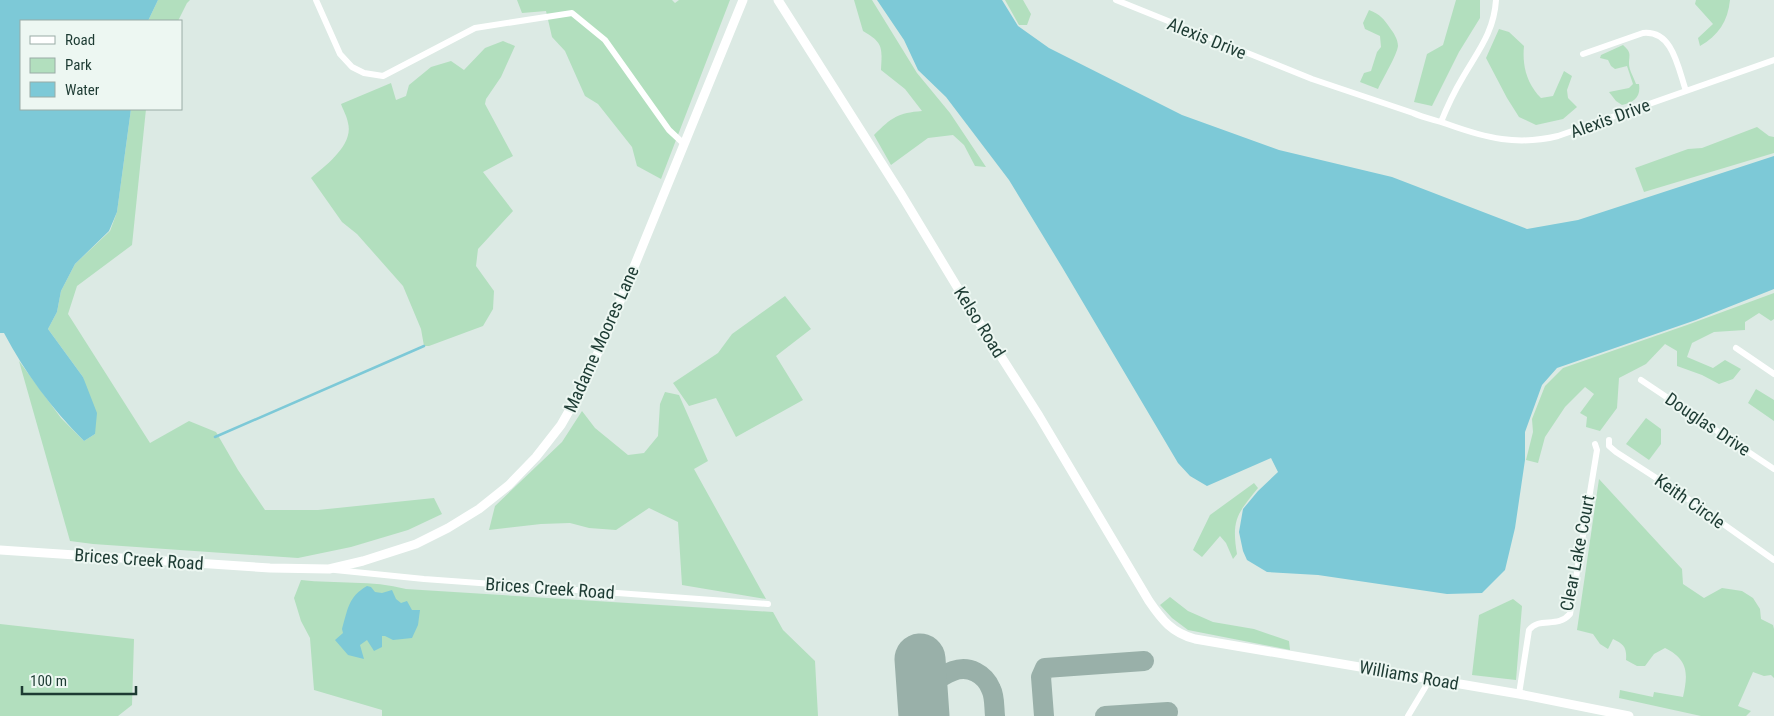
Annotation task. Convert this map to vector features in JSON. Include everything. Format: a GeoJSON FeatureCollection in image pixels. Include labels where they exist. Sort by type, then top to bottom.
{"type":"FeatureCollection","features":[{"type":"Feature","properties":{"kind":"street"},"geometry":{"type":"LineString","coordinates":[[316,0],[340,54],[352,67],[364,73],[383,76],[475,28],[572,13],[605,40],[669,130],[684,144]]}},
{"type":"Feature","properties":{"kind":"street","name":"Madame Moores Lane"},"geometry":{"type":"LineString","coordinates":[[307,569],[332,568],[363,561],[416,544],[448,528],[501,491],[523,471],[549,441],[561,425],[581,390],[607,333],[743,0]]}},
{"type":"Feature","properties":{"kind":"street","name":"Kelso Road"},"geometry":{"type":"LineString","coordinates":[[778,0],[1039,416],[1159,616],[1172,630],[1188,637]]}},
{"type":"Feature","properties":{"kind":"street","name":"Alexis Drive"},"geometry":{"type":"LineString","coordinates":[[1116,0],[1312,79],[1424,118],[1495,138],[1520,142],[1558,136],[1774,60]]}},
{"type":"Feature","properties":{"kind":"street"},"geometry":{"type":"LineString","coordinates":[[1442,122],[1452,97],[1488,35],[1494,18],[1496,0]]}},
{"type":"Feature","properties":{"kind":"street"},"geometry":{"type":"LineString","coordinates":[[1583,54],[1643,33],[1652,32],[1662,37],[1670,45],[1686,91]]}},
{"type":"Feature","properties":{"kind":"street"},"geometry":{"type":"LineString","coordinates":[[1736,348],[1774,374]]}},
{"type":"Feature","properties":{"kind":"street","name":"Douglas Drive"},"geometry":{"type":"LineString","coordinates":[[1641,380],[1774,468]]}},
{"type":"Feature","properties":{"kind":"street","name":"Keith Circle"},"geometry":{"type":"LineString","coordinates":[[1609,440],[1609,446],[1616,452],[1681,494],[1774,560]]}},
{"type":"Feature","properties":{"kind":"street","name":"Clear Lake Court"},"geometry":{"type":"LineString","coordinates":[[1519,694],[1529,630],[1533,625],[1558,622],[1570,614],[1597,450],[1595,444]]}},
{"type":"Feature","properties":{"kind":"street","name":"Brices Creek Road"},"geometry":{"type":"LineString","coordinates":[[0,550],[307,569]]}},
{"type":"Feature","properties":{"kind":"street","name":"Brices Creek Road"},"geometry":{"type":"LineString","coordinates":[[332,568],[424,579],[768,604]]}},
{"type":"Feature","properties":{"kind":"street","name":"Williams Road"},"geometry":{"type":"LineString","coordinates":[[1188,637],[1519,694],[1630,716]]}},
{"type":"Feature","properties":{"kind":"street"},"geometry":{"type":"LineString","coordinates":[[1408,716],[1426,686],[1428,678]]}},
{"type":"Feature","properties":{"kind":"green space"},"geometry":{"type":"Polygon","coordinates":[[[158,0],[190,0],[178,20],[148,20],[158,0]]]}},
{"type":"Feature","properties":{"kind":"green space"},"geometry":{"type":"Polygon","coordinates":[[[517,0],[672,0],[675,3],[679,0],[730,0],[661,179],[637,166],[632,147],[598,104],[585,96],[565,51],[552,37],[546,11],[522,13],[517,0]]]}},
{"type":"Feature","properties":{"kind":"green space"},"geometry":{"type":"Polygon","coordinates":[[[854,0],[872,0],[917,73],[950,113],[986,167],[975,166],[964,145],[953,135],[928,138],[891,165],[874,135],[896,117],[922,111],[905,89],[881,70],[882,56],[880,47],[875,39],[863,31],[854,0]]]}},
{"type":"Feature","properties":{"kind":"green space"},"geometry":{"type":"Polygon","coordinates":[[[1005,0],[1023,0],[1031,14],[1027,25],[1019,25],[1005,0]]]}},
{"type":"Feature","properties":{"kind":"green space"},"geometry":{"type":"Polygon","coordinates":[[[1456,0],[1480,0],[1480,18],[1459,52],[1432,106],[1414,102],[1427,54],[1443,45],[1456,0]]]}},
{"type":"Feature","properties":{"kind":"green space"},"geometry":{"type":"Polygon","coordinates":[[[1696,0],[1730,0],[1727,15],[1721,27],[1712,38],[1700,46],[1698,38],[1713,24],[1695,4],[1696,0]]]}},
{"type":"Feature","properties":{"kind":"green space"},"geometry":{"type":"Polygon","coordinates":[[[1369,10],[1383,19],[1398,43],[1395,55],[1378,89],[1360,82],[1364,73],[1371,71],[1377,52],[1381,47],[1380,36],[1365,29],[1363,23],[1369,10]]]}},
{"type":"Feature","properties":{"kind":"green space"},"geometry":{"type":"Polygon","coordinates":[[[1499,29],[1509,32],[1524,46],[1526,74],[1532,87],[1541,98],[1553,96],[1564,71],[1572,76],[1567,90],[1568,98],[1577,107],[1563,119],[1536,125],[1519,117],[1486,58],[1499,29]]]}},
{"type":"Feature","properties":{"kind":"green space"},"geometry":{"type":"Polygon","coordinates":[[[503,41],[515,46],[501,77],[486,99],[485,104],[513,156],[483,172],[513,211],[478,249],[476,266],[494,291],[493,309],[483,326],[429,346],[424,346],[421,329],[403,286],[357,234],[342,222],[311,178],[337,154],[347,139],[348,123],[341,104],[391,83],[396,100],[406,96],[409,85],[431,67],[451,61],[464,70],[485,48],[503,41]]]}},
{"type":"Feature","properties":{"kind":"green space"},"geometry":{"type":"Polygon","coordinates":[[[1623,45],[1629,52],[1630,69],[1636,84],[1639,84],[1639,92],[1636,98],[1622,105],[1609,92],[1629,88],[1633,84],[1627,66],[1615,69],[1608,60],[1600,58],[1601,55],[1623,45]]]}},
{"type":"Feature","properties":{"kind":"green space"},"geometry":{"type":"Polygon","coordinates":[[[131,110],[146,110],[132,245],[77,286],[68,314],[150,443],[189,421],[216,432],[238,470],[265,510],[318,510],[434,498],[442,514],[408,530],[351,547],[298,558],[70,541],[19,361],[61,418],[84,441],[95,434],[83,377],[48,329],[57,312],[61,291],[75,264],[110,231],[117,212],[131,110]]]}},
{"type":"Feature","properties":{"kind":"green space"},"geometry":{"type":"Polygon","coordinates":[[[1757,127],[1769,136],[1774,137],[1774,153],[1644,192],[1635,168],[1688,149],[1702,148],[1757,127]]]}},
{"type":"Feature","properties":{"kind":"green space"},"geometry":{"type":"Polygon","coordinates":[[[1774,293],[1774,319],[1771,321],[1759,313],[1745,322],[1745,330],[1714,332],[1692,343],[1687,357],[1713,368],[1725,360],[1741,369],[1733,379],[1719,384],[1702,375],[1677,366],[1677,351],[1665,344],[1646,364],[1619,378],[1617,408],[1600,431],[1586,427],[1587,417],[1580,413],[1594,394],[1585,387],[1565,407],[1545,437],[1538,463],[1526,460],[1533,432],[1532,419],[1545,386],[1563,368],[1774,293]]]}},
{"type":"Feature","properties":{"kind":"green space"},"geometry":{"type":"Polygon","coordinates":[[[785,296],[811,329],[776,356],[803,400],[736,437],[716,398],[689,406],[673,383],[718,353],[732,334],[785,296]]]}},
{"type":"Feature","properties":{"kind":"green space"},"geometry":{"type":"Polygon","coordinates":[[[1756,389],[1774,400],[1774,421],[1748,403],[1756,389]]]}},
{"type":"Feature","properties":{"kind":"green space"},"geometry":{"type":"Polygon","coordinates":[[[665,392],[679,395],[708,461],[694,469],[766,599],[682,585],[678,522],[649,508],[616,530],[589,528],[570,523],[541,524],[489,530],[495,506],[562,442],[582,411],[595,428],[628,455],[644,453],[658,436],[660,404],[665,392]]]}},
{"type":"Feature","properties":{"kind":"green space"},"geometry":{"type":"Polygon","coordinates":[[[1646,418],[1661,429],[1661,444],[1649,460],[1626,444],[1646,418]]]}},
{"type":"Feature","properties":{"kind":"green space"},"geometry":{"type":"Polygon","coordinates":[[[1599,479],[1682,569],[1683,584],[1704,598],[1722,588],[1742,591],[1753,598],[1760,609],[1761,619],[1773,625],[1774,678],[1771,675],[1764,676],[1753,672],[1738,706],[1751,711],[1746,716],[1701,716],[1619,698],[1620,690],[1653,697],[1654,692],[1683,697],[1686,675],[1685,668],[1679,657],[1665,648],[1654,654],[1645,666],[1637,666],[1626,660],[1625,649],[1617,641],[1613,639],[1608,649],[1600,644],[1593,634],[1577,630],[1599,479]]]}},
{"type":"Feature","properties":{"kind":"green space"},"geometry":{"type":"Polygon","coordinates":[[[1254,483],[1258,488],[1245,504],[1236,524],[1235,542],[1237,554],[1233,559],[1226,543],[1220,536],[1202,557],[1193,550],[1210,515],[1254,483]]]}},
{"type":"Feature","properties":{"kind":"green space"},"geometry":{"type":"Polygon","coordinates":[[[301,580],[380,584],[406,589],[773,612],[783,630],[815,661],[818,716],[382,716],[382,710],[314,690],[310,638],[301,621],[294,598],[301,580]]]}},
{"type":"Feature","properties":{"kind":"green space"},"geometry":{"type":"Polygon","coordinates":[[[1170,597],[1188,611],[1213,622],[1254,629],[1289,641],[1290,650],[1188,630],[1172,618],[1160,605],[1170,597]]]}},
{"type":"Feature","properties":{"kind":"green space"},"geometry":{"type":"Polygon","coordinates":[[[1513,599],[1522,606],[1516,680],[1472,675],[1479,615],[1513,599]]]}},
{"type":"Feature","properties":{"kind":"green space"},"geometry":{"type":"Polygon","coordinates":[[[0,624],[134,639],[132,705],[118,716],[0,716],[0,624]]]}},
{"type":"Feature","properties":{"kind":"water"},"geometry":{"type":"Polygon","coordinates":[[[0,0],[158,0],[148,20],[20,20],[20,110],[131,110],[117,212],[109,231],[75,264],[61,291],[57,312],[48,329],[83,377],[97,413],[95,434],[84,441],[50,403],[30,376],[4,333],[0,333],[0,0]]]}},
{"type":"Feature","properties":{"kind":"water"},"geometry":{"type":"Polygon","coordinates":[[[877,0],[1002,0],[1018,26],[1049,48],[1182,115],[1279,150],[1392,177],[1527,229],[1578,220],[1774,156],[1774,289],[1696,320],[1557,368],[1542,385],[1525,432],[1525,460],[1515,528],[1505,570],[1482,593],[1447,594],[1318,575],[1267,572],[1247,560],[1239,532],[1243,509],[1278,472],[1271,458],[1207,486],[1190,476],[1178,463],[1009,180],[946,97],[918,70],[904,40],[877,0]]]}},
{"type":"Feature","properties":{"kind":"water"},"geometry":{"type":"Polygon","coordinates":[[[367,586],[371,587],[375,592],[382,593],[392,590],[396,599],[401,603],[407,601],[412,610],[420,610],[418,625],[412,638],[393,640],[382,636],[382,647],[374,651],[367,640],[360,645],[364,659],[348,655],[335,640],[343,633],[342,629],[352,599],[367,586]]]}},
{"type":"Feature","properties":{"kind":"waterway"},"geometry":{"type":"LineString","coordinates":[[215,437],[424,346]]}},
{"type":"Feature","properties":{"kind":"taxiway"},"geometry":{"type":"LineString","coordinates":[[1044,716],[1041,677],[1045,668],[1144,661]]}},
{"type":"Feature","properties":{"kind":"taxiway"},"geometry":{"type":"LineString","coordinates":[[923,689],[941,677],[959,669],[976,672],[985,679],[991,689],[995,716]]}},
{"type":"Feature","properties":{"kind":"taxiway"},"geometry":{"type":"LineString","coordinates":[[1105,716],[1168,712]]}},
{"type":"Feature","properties":{"kind":"runway"},"geometry":{"type":"LineString","coordinates":[[920,659],[924,716]]}}]}
